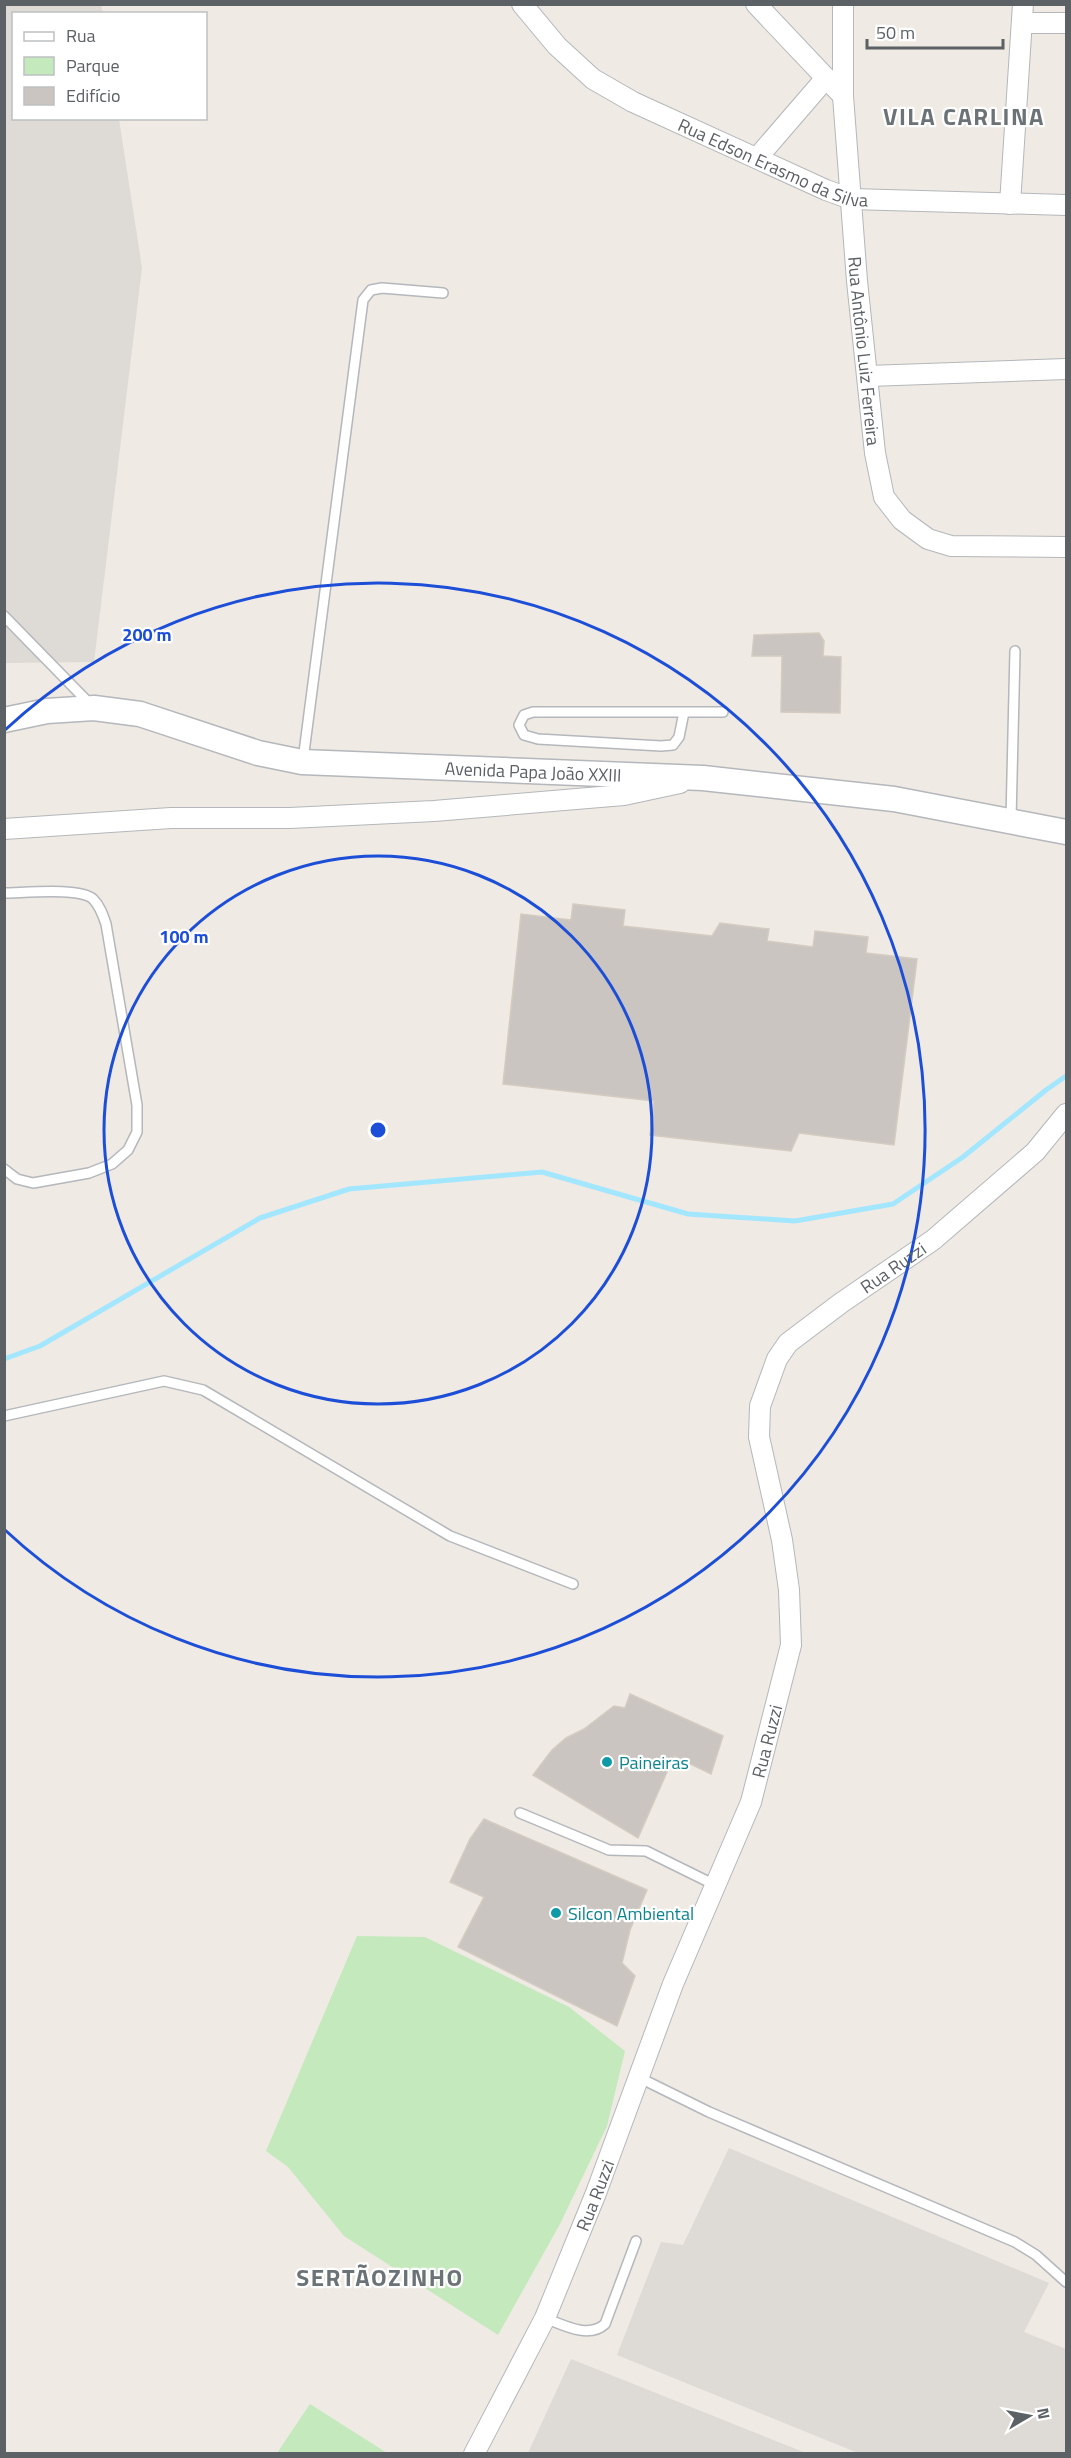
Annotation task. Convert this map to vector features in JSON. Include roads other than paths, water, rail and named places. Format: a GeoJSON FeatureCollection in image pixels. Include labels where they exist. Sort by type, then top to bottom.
{"type":"FeatureCollection","features":[{"type":"Feature","properties":{"kind":"street","name":"Rua Edson Erasmo da Silva"},"geometry":{"type":"LineString","coordinates":[[522,4],[557,46],[594,79],[633,102],[826,190],[851,199],[1066,205]]}},
{"type":"Feature","properties":{"kind":"street"},"geometry":{"type":"LineString","coordinates":[[756,4],[843,96]]}},
{"type":"Feature","properties":{"kind":"street","name":"Rua Antônio Luiz Ferreira"},"geometry":{"type":"LineString","coordinates":[[843,4],[843,96],[856,281],[875,453],[884,497],[902,520],[928,539],[951,546],[1066,547]]}},
{"type":"Feature","properties":{"kind":"street"},"geometry":{"type":"LineString","coordinates":[[1010,204],[1023,14],[1066,23]]}},
{"type":"Feature","properties":{"kind":"street"},"geometry":{"type":"LineString","coordinates":[[757,158],[826,78]]}},
{"type":"Feature","properties":{"kind":"street"},"geometry":{"type":"LineString","coordinates":[[868,376],[1066,369]]}},
{"type":"Feature","properties":{"kind":"street","name":"Avenida Papa João XXIII"},"geometry":{"type":"LineString","coordinates":[[4,720],[47,711],[94,708],[140,714],[258,753],[302,762],[704,778],[894,799],[1066,832]]}},
{"type":"Feature","properties":{"kind":"street"},"geometry":{"type":"LineString","coordinates":[[4,829],[171,818],[290,818],[457,810],[624,795],[704,778]]}},
{"type":"Feature","properties":{"kind":"street","name":"Rua Ruzzi"},"geometry":{"type":"LineString","coordinates":[[474,2454],[546,2318],[640,2078],[673,1984],[751,1802],[791,1645],[789,1590],[782,1540],[759,1437],[760,1406],[777,1359],[788,1343],[841,1303],[933,1240],[1035,1152],[1066,1114]]}},
{"type":"Feature","properties":{"kind":"lane"},"geometry":{"type":"LineString","coordinates":[[302,762],[363,300],[371,290],[382,288],[443,293]]}},
{"type":"Feature","properties":{"kind":"lane"},"geometry":{"type":"LineString","coordinates":[[4,616],[94,708]]}},
{"type":"Feature","properties":{"kind":"lane"},"geometry":{"type":"LineString","coordinates":[[1011,822],[1015,651]]}},
{"type":"Feature","properties":{"kind":"lane"},"geometry":{"type":"LineString","coordinates":[[684,712],[679,737],[673,745],[538,739],[524,735],[519,725],[524,715],[533,712],[684,712],[723,712]]}},
{"type":"Feature","properties":{"kind":"lane"},"geometry":{"type":"LineString","coordinates":[[4,893],[78,892],[92,897],[100,908],[106,924],[137,1105],[137,1132],[128,1150],[112,1164],[89,1173],[33,1183],[17,1179],[4,1169]]}},
{"type":"Feature","properties":{"kind":"lane"},"geometry":{"type":"LineString","coordinates":[[4,1416],[164,1382],[202,1390],[450,1536],[573,1584]]}},
{"type":"Feature","properties":{"kind":"lane"},"geometry":{"type":"LineString","coordinates":[[520,1813],[609,1850],[646,1851],[715,1885]]}},
{"type":"Feature","properties":{"kind":"lane"},"geometry":{"type":"LineString","coordinates":[[640,2078],[709,2112],[1014,2242],[1036,2255],[1066,2282]]}},
{"type":"Feature","properties":{"kind":"lane"},"geometry":{"type":"LineString","coordinates":[[546,2318],[589,2331],[599,2330],[605,2324],[636,2241]]}},
{"type":"Feature","properties":{"kind":"waterway"},"geometry":{"type":"LineString","coordinates":[[4,1359],[40,1346],[260,1218],[349,1189],[542,1172],[688,1214],[795,1221],[893,1204],[963,1157],[1066,1076]]}},
{"type":"Feature","properties":{"kind":"place","name":"Paineiras"},"geometry":{"type":"Point","coordinates":[607,1762]}},
{"type":"Feature","properties":{"kind":"place","name":"Silcon Ambiental"},"geometry":{"type":"Point","coordinates":[556,1913]}},
{"type":"Feature","properties":{"kind":"district","name":"VILA CARLINA"},"geometry":{"type":"Point","coordinates":[964,116]}},
{"type":"Feature","properties":{"kind":"district","name":"SERTÃOZINHO"},"geometry":{"type":"Point","coordinates":[380,2277]}}]}
